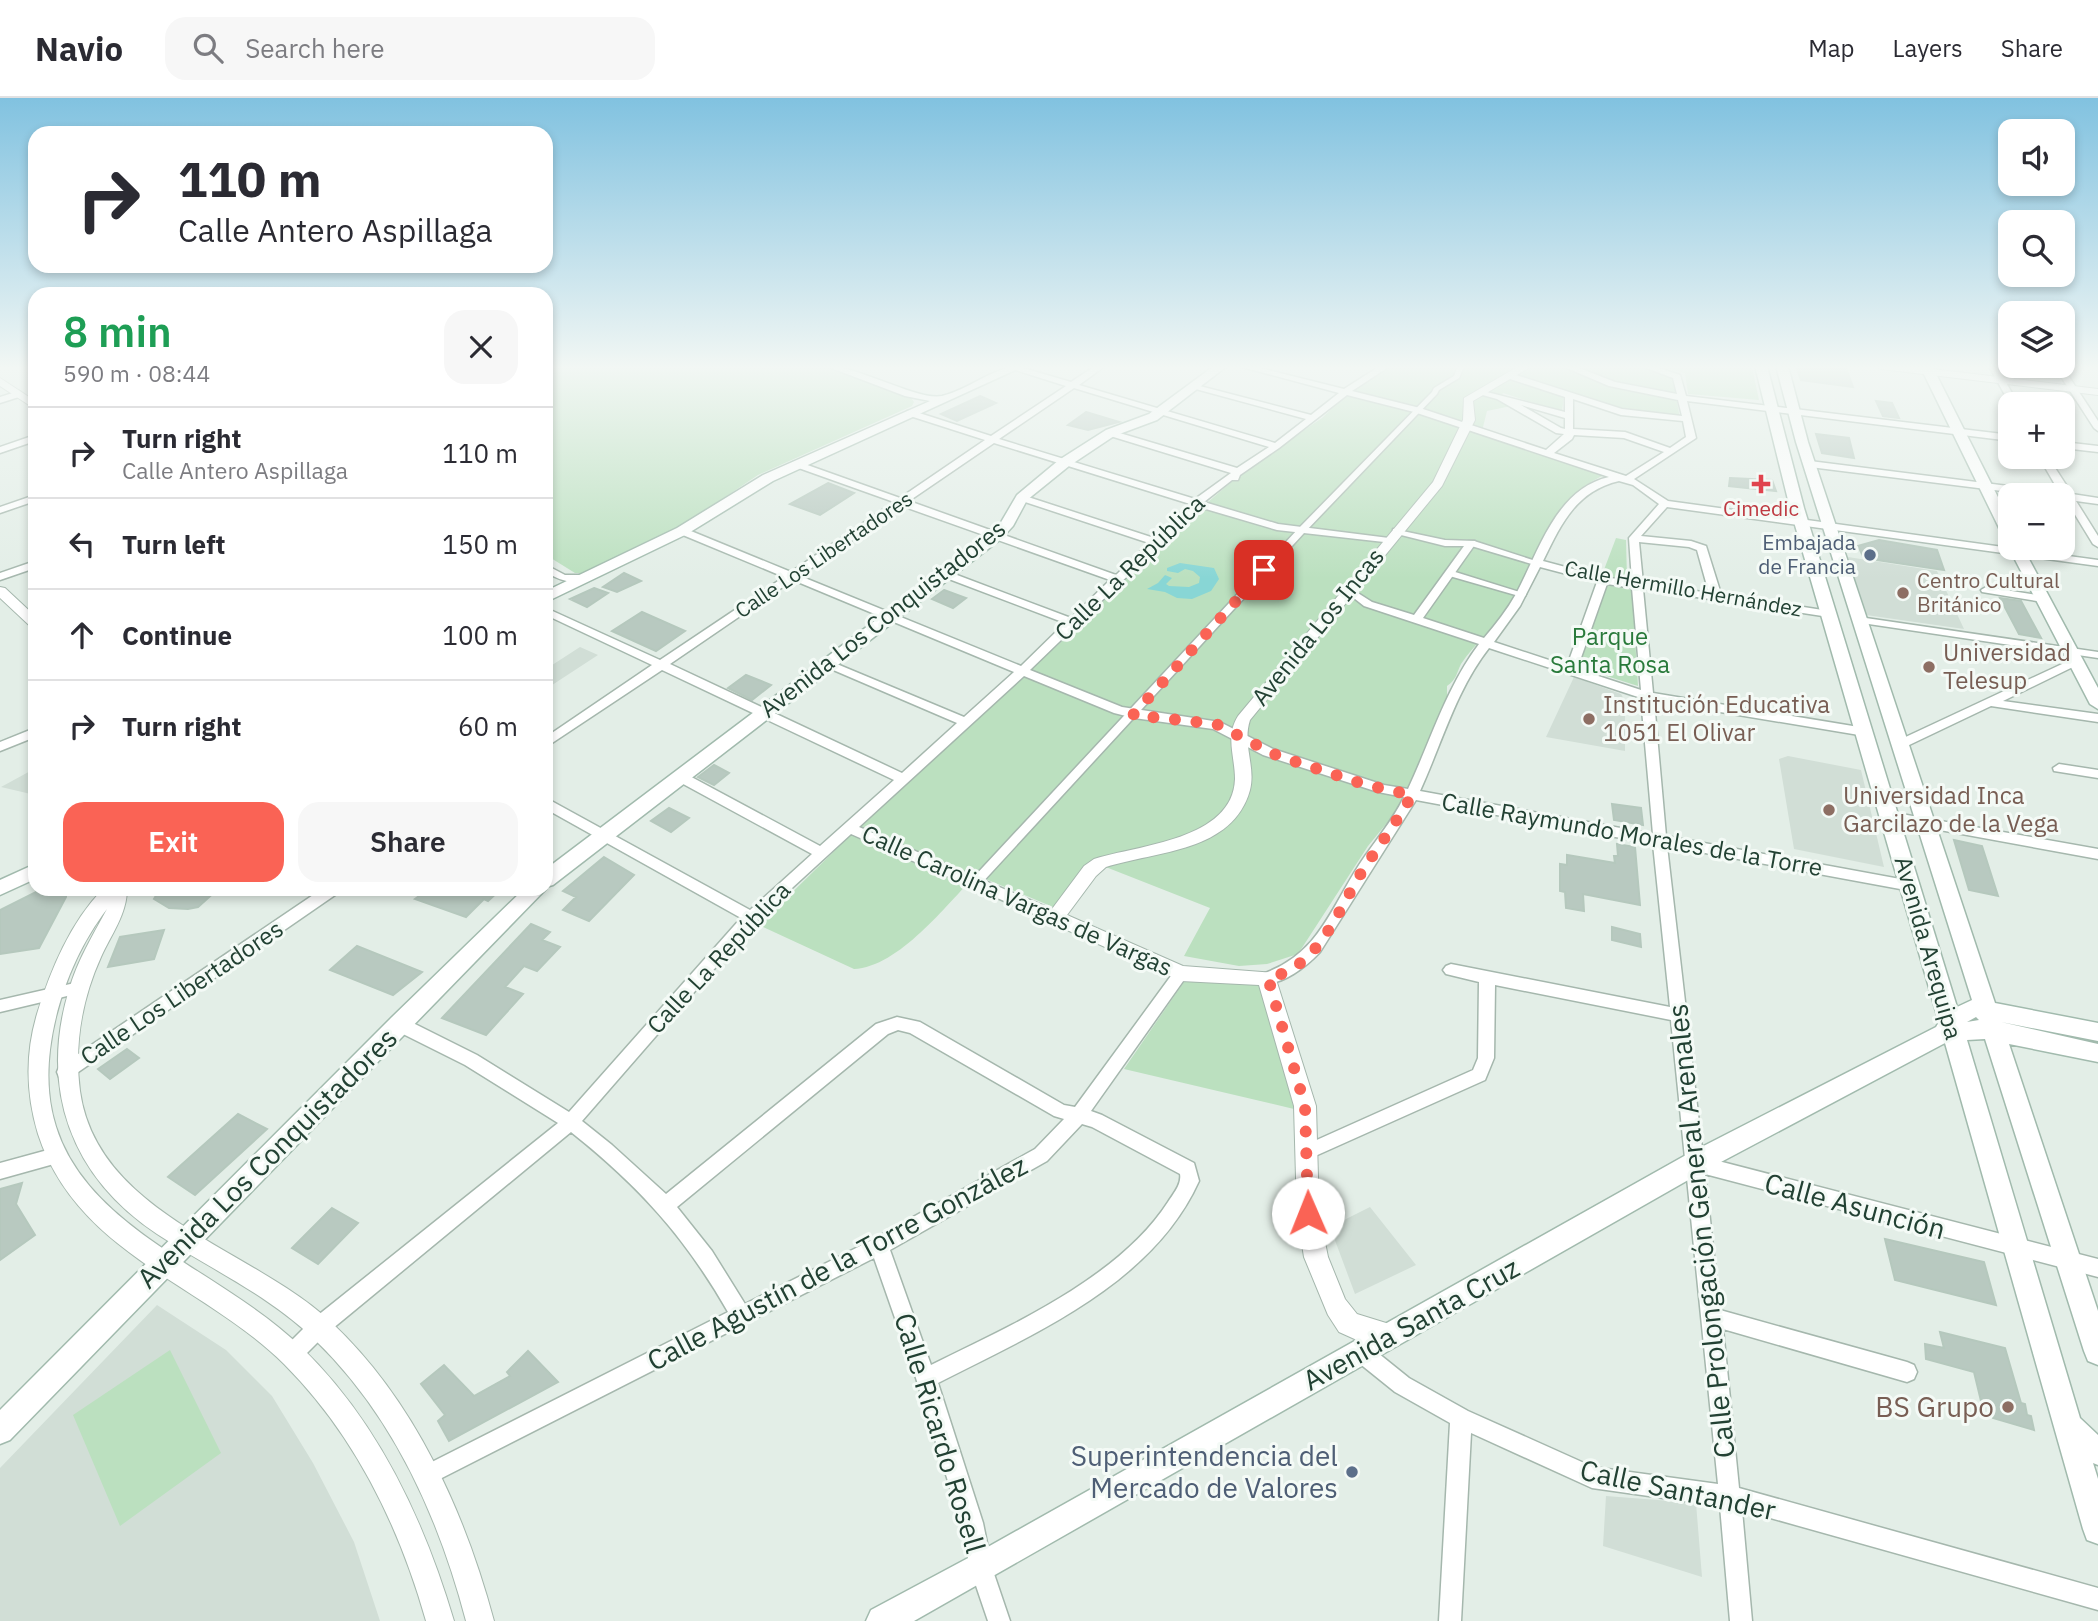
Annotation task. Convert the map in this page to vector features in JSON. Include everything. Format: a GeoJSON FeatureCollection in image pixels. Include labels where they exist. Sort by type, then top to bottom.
{"type":"FeatureCollection","features":[{"type":"Feature","properties":{"kind":"main road"},"geometry":{"type":"LineString","coordinates":[[553,593],[682,531],[755,485],[858,437]]}},
{"type":"Feature","properties":{"kind":"main road","name":"Avenida Los Conquistadores"},"geometry":{"type":"LineString","coordinates":[[553,874],[996,536],[1006,526],[1022,498],[1064,463],[1104,437]]}},
{"type":"Feature","properties":{"kind":"main road","name":"Avenida Arequipa"},"geometry":{"type":"LineString","coordinates":[[1778,437],[1789,481],[1845,574],[2098,1351]]}},
{"type":"Feature","properties":{"kind":"main road","name":"Avenida Arequipa"},"geometry":{"type":"LineString","coordinates":[[1801,437],[1816,485],[1816,569],[2098,1529]]}},
{"type":"Feature","properties":{"kind":"main road"},"geometry":{"type":"LineString","coordinates":[[1959,437],[1998,512]]}},
{"type":"Feature","properties":{"kind":"main road"},"geometry":{"type":"LineString","coordinates":[[1789,481],[1816,485]]}},
{"type":"Feature","properties":{"kind":"main road"},"geometry":{"type":"LineString","coordinates":[[2022,560],[2098,704]]}},
{"type":"Feature","properties":{"kind":"main road"},"geometry":{"type":"LineString","coordinates":[[1816,569],[1845,574]]}},
{"type":"Feature","properties":{"kind":"main road"},"geometry":{"type":"LineString","coordinates":[[1848,679],[1881,685]]}},
{"type":"Feature","properties":{"kind":"main road"},"geometry":{"type":"LineString","coordinates":[[0,888],[28,874]]}},
{"type":"Feature","properties":{"kind":"main road","name":"Avenida Los Conquistadores"},"geometry":{"type":"LineString","coordinates":[[0,1430],[399,1024],[529,896]]}},
{"type":"Feature","properties":{"kind":"main road"},"geometry":{"type":"LineString","coordinates":[[1949,1029],[1975,1028],[1990,1020],[2098,1032]]}},
{"type":"Feature","properties":{"kind":"main road"},"geometry":{"type":"LineString","coordinates":[[1990,1020],[2098,1053]]}},
{"type":"Feature","properties":{"kind":"main road","name":"Avenida Santa Cruz"},"geometry":{"type":"LineString","coordinates":[[882,1621],[981,1568],[1695,1163],[1949,1029]]}},
{"type":"Feature","properties":{"kind":"main road"},"geometry":{"type":"LineString","coordinates":[[2068,1424],[2079,1438],[2098,1451]]}},
{"type":"Feature","properties":{"kind":"street"},"geometry":{"type":"LineString","coordinates":[[982,437],[1197,504],[1301,531],[1471,543],[1538,562]]}},
{"type":"Feature","properties":{"kind":"street","name":"Calle Los Libertadores"},"geometry":{"type":"LineString","coordinates":[[553,738],[999,437]]}},
{"type":"Feature","properties":{"kind":"street"},"geometry":{"type":"LineString","coordinates":[[1124,437],[1236,471]]}},
{"type":"Feature","properties":{"kind":"street"},"geometry":{"type":"LineString","coordinates":[[1246,437],[1276,446]]}},
{"type":"Feature","properties":{"kind":"street","name":"Calle La República"},"geometry":{"type":"LineString","coordinates":[[292,1353],[319,1327],[570,1123],[751,917],[1022,671],[1197,504],[1236,471],[1287,437]]}},
{"type":"Feature","properties":{"kind":"street"},"geometry":{"type":"LineString","coordinates":[[975,883],[1391,437]]}},
{"type":"Feature","properties":{"kind":"street","name":"Avenida Los Incas"},"geometry":{"type":"LineString","coordinates":[[1237,736],[1243,719],[1441,479],[1460,437]]}},
{"type":"Feature","properties":{"kind":"street"},"geometry":{"type":"LineString","coordinates":[[1499,437],[1643,486],[1665,504],[1998,544]]}},
{"type":"Feature","properties":{"kind":"street"},"geometry":{"type":"LineString","coordinates":[[1548,453],[1568,437]]}},
{"type":"Feature","properties":{"kind":"street"},"geometry":{"type":"LineString","coordinates":[[1631,437],[1671,451]]}},
{"type":"Feature","properties":{"kind":"street"},"geometry":{"type":"LineString","coordinates":[[1390,1336],[1359,1329],[1348,1323],[1336,1307],[1310,1235],[1303,1096],[1268,978],[1284,974],[1311,953],[1332,925],[1365,867],[1392,830],[1412,795],[1464,675],[1506,621],[1559,520],[1596,482],[1624,479],[1690,437]]}},
{"type":"Feature","properties":{"kind":"street"},"geometry":{"type":"LineString","coordinates":[[0,450],[28,440]]}},
{"type":"Feature","properties":{"kind":"street"},"geometry":{"type":"LineString","coordinates":[[2075,446],[2098,449]]}},
{"type":"Feature","properties":{"kind":"street"},"geometry":{"type":"LineString","coordinates":[[796,464],[1116,579]]}},
{"type":"Feature","properties":{"kind":"street"},"geometry":{"type":"LineString","coordinates":[[1810,464],[1998,488]]}},
{"type":"Feature","properties":{"kind":"street","name":"Calle La República"},"geometry":{"type":"LineString","coordinates":[[1212,508],[1209,505],[1234,479],[1236,471]]}},
{"type":"Feature","properties":{"kind":"street"},"geometry":{"type":"LineString","coordinates":[[1022,498],[1155,542]]}},
{"type":"Feature","properties":{"kind":"street"},"geometry":{"type":"LineString","coordinates":[[2075,498],[2098,501]]}},
{"type":"Feature","properties":{"kind":"street"},"geometry":{"type":"LineString","coordinates":[[0,510],[28,500]]}},
{"type":"Feature","properties":{"kind":"street"},"geometry":{"type":"LineString","coordinates":[[1634,538],[1665,504]]}},
{"type":"Feature","properties":{"kind":"street"},"geometry":{"type":"LineString","coordinates":[[2075,510],[2098,544]]}},
{"type":"Feature","properties":{"kind":"street","name":"Calle Raymundo Morales de la Torre"},"geometry":{"type":"LineString","coordinates":[[682,531],[1133,715],[1200,721],[1223,727],[1278,756],[1366,785],[1911,886]]}},
{"type":"Feature","properties":{"kind":"street"},"geometry":{"type":"LineString","coordinates":[[1634,538],[1691,544],[1702,548],[1716,597]]}},
{"type":"Feature","properties":{"kind":"street","name":"Calle Prolongación General Arenales"},"geometry":{"type":"LineString","coordinates":[[1634,538],[1660,841],[1713,1317],[1741,1621]]}},
{"type":"Feature","properties":{"kind":"street"},"geometry":{"type":"LineString","coordinates":[[1416,620],[1471,543]]}},
{"type":"Feature","properties":{"kind":"street"},"geometry":{"type":"LineString","coordinates":[[2075,558],[2098,563]]}},
{"type":"Feature","properties":{"kind":"street","name":"Calle Hermillo Hernández"},"geometry":{"type":"LineString","coordinates":[[1538,562],[1603,580],[1829,614]]}},
{"type":"Feature","properties":{"kind":"street"},"geometry":{"type":"LineString","coordinates":[[0,577],[28,567]]}},
{"type":"Feature","properties":{"kind":"street"},"geometry":{"type":"LineString","coordinates":[[553,572],[563,578],[582,578]]}},
{"type":"Feature","properties":{"kind":"street"},"geometry":{"type":"LineString","coordinates":[[1449,573],[1522,594]]}},
{"type":"Feature","properties":{"kind":"street"},"geometry":{"type":"LineString","coordinates":[[945,574],[1072,622]]}},
{"type":"Feature","properties":{"kind":"street"},"geometry":{"type":"LineString","coordinates":[[1572,670],[1603,580]]}},
{"type":"Feature","properties":{"kind":"street"},"geometry":{"type":"LineString","coordinates":[[1986,590],[2043,599]]}},
{"type":"Feature","properties":{"kind":"street"},"geometry":{"type":"LineString","coordinates":[[0,591],[28,617]]}},
{"type":"Feature","properties":{"kind":"street"},"geometry":{"type":"LineString","coordinates":[[1350,591],[1368,604],[1647,695],[1864,732]]}},
{"type":"Feature","properties":{"kind":"street"},"geometry":{"type":"LineString","coordinates":[[553,614],[659,667],[904,779]]}},
{"type":"Feature","properties":{"kind":"street"},"geometry":{"type":"LineString","coordinates":[[1859,620],[2072,656],[2098,655]]}},
{"type":"Feature","properties":{"kind":"street"},"geometry":{"type":"LineString","coordinates":[[1901,744],[2010,695],[2072,656]]}},
{"type":"Feature","properties":{"kind":"street"},"geometry":{"type":"LineString","coordinates":[[828,664],[965,722]]}},
{"type":"Feature","properties":{"kind":"street"},"geometry":{"type":"LineString","coordinates":[[2010,695],[2027,708]]}},
{"type":"Feature","properties":{"kind":"street"},"geometry":{"type":"LineString","coordinates":[[1993,702],[2098,718]]}},
{"type":"Feature","properties":{"kind":"street"},"geometry":{"type":"LineString","coordinates":[[2,747],[28,735]]}},
{"type":"Feature","properties":{"kind":"street"},"geometry":{"type":"LineString","coordinates":[[1055,917],[1090,871],[1100,863],[1183,844],[1227,816],[1235,805],[1242,786],[1237,736]]}},
{"type":"Feature","properties":{"kind":"street"},"geometry":{"type":"LineString","coordinates":[[2059,768],[2098,774]]}},
{"type":"Feature","properties":{"kind":"street"},"geometry":{"type":"LineString","coordinates":[[679,776],[822,853]]}},
{"type":"Feature","properties":{"kind":"street"},"geometry":{"type":"LineString","coordinates":[[553,807],[751,917]]}},
{"type":"Feature","properties":{"kind":"street"},"geometry":{"type":"LineString","coordinates":[[1890,817],[2098,854]]}},
{"type":"Feature","properties":{"kind":"street","name":"Calle Carolina Vargas de Vargas"},"geometry":{"type":"LineString","coordinates":[[850,828],[1181,973],[1268,978]]}},
{"type":"Feature","properties":{"kind":"street"},"geometry":{"type":"LineString","coordinates":[[107,896],[95,906],[53,993],[40,1049],[38,1090],[45,1127],[55,1156],[72,1183],[100,1216],[139,1248],[249,1319],[292,1353],[337,1406],[377,1463],[414,1540],[440,1621]]}},
{"type":"Feature","properties":{"kind":"street"},"geometry":{"type":"LineString","coordinates":[[117,896],[118,904],[79,988],[70,1021],[65,1072],[73,1111],[83,1140],[100,1166],[127,1196],[160,1223],[242,1273],[319,1327],[389,1411],[427,1475],[463,1558],[480,1621]]}},
{"type":"Feature","properties":{"kind":"street","name":"Calle Los Libertadores"},"geometry":{"type":"LineString","coordinates":[[65,1072],[323,896]]}},
{"type":"Feature","properties":{"kind":"street"},"geometry":{"type":"LineString","coordinates":[[62,973],[87,969]]}},
{"type":"Feature","properties":{"kind":"street"},"geometry":{"type":"LineString","coordinates":[[1451,970],[1679,1015]]}},
{"type":"Feature","properties":{"kind":"street","name":"Calle Agustín de la Torre González"},"geometry":{"type":"LineString","coordinates":[[427,1475],[740,1314],[879,1246],[1041,1155],[1079,1115],[1181,973]]}},
{"type":"Feature","properties":{"kind":"street"},"geometry":{"type":"LineString","coordinates":[[1307,1152],[1479,1075],[1486,1058],[1488,977]]}},
{"type":"Feature","properties":{"kind":"street"},"geometry":{"type":"LineString","coordinates":[[0,1006],[79,988]]}},
{"type":"Feature","properties":{"kind":"street"},"geometry":{"type":"LineString","coordinates":[[665,1206],[882,1029],[897,1023],[914,1027],[1060,1111],[1096,1120],[1184,1166],[1190,1173],[1190,1181],[1157,1231],[1078,1296],[1042,1318],[926,1378]]}},
{"type":"Feature","properties":{"kind":"street"},"geometry":{"type":"LineString","coordinates":[[399,1024],[522,1089],[570,1123],[635,1176],[665,1206],[704,1255],[740,1314]]}},
{"type":"Feature","properties":{"kind":"street"},"geometry":{"type":"LineString","coordinates":[[0,1171],[55,1156]]}},
{"type":"Feature","properties":{"kind":"street","name":"Calle Asunción"},"geometry":{"type":"LineString","coordinates":[[1695,1163],[2098,1268]]}},
{"type":"Feature","properties":{"kind":"street","name":"Calle Ricardo Rosell"},"geometry":{"type":"LineString","coordinates":[[879,1246],[926,1378],[972,1523],[981,1568],[999,1621]]}},
{"type":"Feature","properties":{"kind":"street"},"geometry":{"type":"LineString","coordinates":[[1713,1317],[1907,1372]]}},
{"type":"Feature","properties":{"kind":"street","name":"Calle Santander"},"geometry":{"type":"LineString","coordinates":[[1361,1352],[1402,1385],[1461,1419],[1592,1477],[1728,1496],[2098,1599]]}},
{"type":"Feature","properties":{"kind":"street"},"geometry":{"type":"LineString","coordinates":[[1450,1621],[1461,1419]]}},
{"type":"Feature","properties":{"kind":"shaded area","name":"Centro Cultural Británico"},"geometry":{"type":"Polygon","coordinates":[[[1848,557],[1937,571],[1964,629],[1866,615],[1848,557]]]}},
{"type":"Feature","properties":{"kind":"shaded area"},"geometry":{"type":"Polygon","coordinates":[[[580,647],[598,655],[553,684],[553,664],[580,647]]]}},
{"type":"Feature","properties":{"kind":"shaded area","name":"Institución Educativa 1051 El Olivar"},"geometry":{"type":"Polygon","coordinates":[[[1574,677],[1621,694],[1625,701],[1625,751],[1546,737],[1574,677]]]}},
{"type":"Feature","properties":{"kind":"shaded area","name":"Universidad Inca Garcilazo de la Vega"},"geometry":{"type":"Polygon","coordinates":[[[1788,756],[1861,770],[1884,867],[1794,849],[1779,759],[1788,756]]]}},
{"type":"Feature","properties":{"kind":"shaded area"},"geometry":{"type":"Polygon","coordinates":[[[28,772],[28,793],[1,787],[28,772]]]}},
{"type":"Feature","properties":{"kind":"shaded area"},"geometry":{"type":"Polygon","coordinates":[[[1370,1207],[1416,1265],[1355,1294],[1330,1227],[1370,1207]]]}},
{"type":"Feature","properties":{"kind":"shaded area"},"geometry":{"type":"Polygon","coordinates":[[[157,1305],[226,1350],[272,1396],[313,1463],[354,1542],[380,1621],[0,1621],[0,1468],[157,1305]]]}},
{"type":"Feature","properties":{"kind":"shaded area"},"geometry":{"type":"Polygon","coordinates":[[[1606,1496],[1696,1503],[1702,1577],[1603,1546],[1606,1496]]]}},
{"type":"Feature","properties":{"kind":"green space"},"geometry":{"type":"Polygon","coordinates":[[[553,437],[843,437],[758,475],[688,522],[587,573],[575,573],[553,559],[553,437]]]}},
{"type":"Feature","properties":{"kind":"green space"},"geometry":{"type":"Polygon","coordinates":[[[1294,437],[1500,437],[1607,474],[1588,484],[1572,497],[1560,512],[1512,601],[1461,664],[1455,679],[1447,686],[1447,705],[1400,807],[1368,846],[1298,954],[1267,964],[1239,966],[1184,956],[1210,908],[1093,862],[1053,907],[976,875],[921,932],[888,958],[871,966],[854,969],[759,925],[870,816],[1084,621],[1157,546],[1244,471],[1294,437]]]}},
{"type":"Feature","properties":{"kind":"green space"},"geometry":{"type":"Polygon","coordinates":[[[1616,538],[1626,540],[1627,579],[1602,575],[1616,538]]]}},
{"type":"Feature","properties":{"kind":"green space","name":"Parque Santa Rosa"},"geometry":{"type":"Polygon","coordinates":[[[1606,585],[1632,590],[1638,686],[1578,667],[1606,585]]]}},
{"type":"Feature","properties":{"kind":"green space"},"geometry":{"type":"Polygon","coordinates":[[[1188,976],[1263,985],[1294,1109],[1124,1069],[1188,976]]]}},
{"type":"Feature","properties":{"kind":"green space"},"geometry":{"type":"Polygon","coordinates":[[[170,1350],[221,1453],[120,1526],[73,1415],[170,1350]]]}},
{"type":"Feature","properties":{"kind":"water"},"geometry":{"type":"Polygon","coordinates":[[[1180,563],[1214,568],[1219,579],[1211,591],[1192,599],[1177,598],[1165,592],[1147,589],[1165,575],[1172,578],[1166,584],[1169,586],[1189,587],[1199,583],[1200,577],[1193,571],[1167,571],[1167,568],[1180,563]]]}},
{"type":"Feature","properties":{"kind":"building"},"geometry":{"type":"Polygon","coordinates":[[[1817,437],[1849,438],[1854,458],[1822,453],[1817,437]]]}},
{"type":"Feature","properties":{"kind":"building","name":"Cimedic"},"geometry":{"type":"Polygon","coordinates":[[[1730,478],[1772,480],[1776,491],[1729,486],[1730,478]]]}},
{"type":"Feature","properties":{"kind":"building"},"geometry":{"type":"Polygon","coordinates":[[[828,483],[854,493],[820,515],[790,504],[828,483]]]}},
{"type":"Feature","properties":{"kind":"building","name":"Embajada de Francia"},"geometry":{"type":"Polygon","coordinates":[[[1879,540],[1937,550],[1944,570],[1864,558],[1858,546],[1879,540]]]}},
{"type":"Feature","properties":{"kind":"building"},"geometry":{"type":"Polygon","coordinates":[[[624,573],[641,581],[617,592],[603,587],[624,573]]]}},
{"type":"Feature","properties":{"kind":"building"},"geometry":{"type":"Polygon","coordinates":[[[594,588],[608,593],[587,607],[570,599],[594,588]]]}},
{"type":"Feature","properties":{"kind":"building"},"geometry":{"type":"Polygon","coordinates":[[[944,590],[966,598],[953,608],[932,599],[944,590]]]}},
{"type":"Feature","properties":{"kind":"building"},"geometry":{"type":"Polygon","coordinates":[[[2000,598],[2021,601],[2041,638],[2019,634],[2000,598]]]}},
{"type":"Feature","properties":{"kind":"building"},"geometry":{"type":"Polygon","coordinates":[[[642,612],[685,631],[656,651],[612,631],[642,612]]]}},
{"type":"Feature","properties":{"kind":"building"},"geometry":{"type":"Polygon","coordinates":[[[746,675],[771,685],[752,700],[728,688],[746,675]]]}},
{"type":"Feature","properties":{"kind":"building"},"geometry":{"type":"Polygon","coordinates":[[[714,765],[729,773],[714,785],[698,777],[714,765]]]}},
{"type":"Feature","properties":{"kind":"building"},"geometry":{"type":"Polygon","coordinates":[[[1612,804],[1641,808],[1643,825],[1614,820],[1612,804]]]}},
{"type":"Feature","properties":{"kind":"building"},"geometry":{"type":"Polygon","coordinates":[[[669,808],[689,818],[671,832],[651,821],[669,808]]]}},
{"type":"Feature","properties":{"kind":"building"},"geometry":{"type":"Polygon","coordinates":[[[1954,840],[1982,846],[1998,896],[1969,890],[1954,840]]]}},
{"type":"Feature","properties":{"kind":"building"},"geometry":{"type":"Polygon","coordinates":[[[1617,844],[1635,847],[1640,905],[1583,894],[1584,911],[1566,908],[1565,892],[1560,891],[1560,864],[1567,865],[1567,855],[1615,863],[1614,856],[1618,856],[1617,844]]]}},
{"type":"Feature","properties":{"kind":"building"},"geometry":{"type":"Polygon","coordinates":[[[604,857],[634,875],[589,921],[563,910],[576,897],[563,891],[604,857]]]}},
{"type":"Feature","properties":{"kind":"building"},"geometry":{"type":"Polygon","coordinates":[[[28,896],[66,896],[39,948],[0,954],[0,910],[28,896]]]}},
{"type":"Feature","properties":{"kind":"building"},"geometry":{"type":"Polygon","coordinates":[[[156,896],[210,896],[198,907],[188,909],[169,908],[154,899],[156,896]]]}},
{"type":"Feature","properties":{"kind":"building"},"geometry":{"type":"Polygon","coordinates":[[[419,896],[493,896],[488,901],[484,899],[466,917],[415,899],[419,896]]]}},
{"type":"Feature","properties":{"kind":"building"},"geometry":{"type":"Polygon","coordinates":[[[531,924],[550,932],[542,940],[560,947],[537,971],[524,966],[505,987],[523,994],[486,1035],[442,1018],[531,924]]]}},
{"type":"Feature","properties":{"kind":"building"},"geometry":{"type":"Polygon","coordinates":[[[1612,927],[1640,934],[1641,947],[1612,940],[1612,927]]]}},
{"type":"Feature","properties":{"kind":"building"},"geometry":{"type":"Polygon","coordinates":[[[164,930],[154,959],[108,967],[120,937],[164,930]]]}},
{"type":"Feature","properties":{"kind":"building"},"geometry":{"type":"Polygon","coordinates":[[[357,946],[422,972],[393,995],[330,970],[357,946]]]}},
{"type":"Feature","properties":{"kind":"building"},"geometry":{"type":"Polygon","coordinates":[[[127,1049],[139,1058],[110,1079],[98,1069],[127,1049]]]}},
{"type":"Feature","properties":{"kind":"building"},"geometry":{"type":"Polygon","coordinates":[[[238,1114],[267,1129],[195,1195],[168,1177],[238,1114]]]}},
{"type":"Feature","properties":{"kind":"building"},"geometry":{"type":"Polygon","coordinates":[[[22,1183],[16,1204],[35,1235],[0,1260],[0,1189],[22,1183]]]}},
{"type":"Feature","properties":{"kind":"building"},"geometry":{"type":"Polygon","coordinates":[[[332,1208],[358,1223],[318,1264],[292,1248],[332,1208]]]}},
{"type":"Feature","properties":{"kind":"building"},"geometry":{"type":"Polygon","coordinates":[[[1885,1239],[1984,1262],[1996,1305],[1895,1280],[1885,1239]]]}},
{"type":"Feature","properties":{"kind":"building"},"geometry":{"type":"Polygon","coordinates":[[[1940,1332],[2005,1348],[2021,1403],[2025,1404],[2027,1415],[2031,1416],[2034,1430],[1993,1418],[1990,1404],[1981,1401],[1974,1372],[1926,1359],[1925,1344],[1944,1348],[1940,1332]]]}},
{"type":"Feature","properties":{"kind":"building"},"geometry":{"type":"Polygon","coordinates":[[[528,1351],[558,1382],[449,1441],[438,1421],[445,1415],[421,1384],[444,1365],[474,1396],[510,1376],[507,1372],[528,1351]]]}},
{"type":"Feature","properties":{"kind":"place","name":"Cimedic"},"geometry":{"type":"Point","coordinates":[1761,484]}},
{"type":"Feature","properties":{"kind":"place","name":"Embajada de Francia"},"geometry":{"type":"Point","coordinates":[1870,555]}},
{"type":"Feature","properties":{"kind":"place","name":"Centro Cultural Británico"},"geometry":{"type":"Point","coordinates":[1903,593]}},
{"type":"Feature","properties":{"kind":"place","name":"Universidad Telesup"},"geometry":{"type":"Point","coordinates":[1929,667]}},
{"type":"Feature","properties":{"kind":"place","name":"Institución Educativa 1051 El Olivar"},"geometry":{"type":"Point","coordinates":[1589,719]}},
{"type":"Feature","properties":{"kind":"place","name":"Universidad Inca Garcilazo de la Vega"},"geometry":{"type":"Point","coordinates":[1829,810]}},
{"type":"Feature","properties":{"kind":"place","name":"BS Grupo"},"geometry":{"type":"Point","coordinates":[2008,1407]}},
{"type":"Feature","properties":{"kind":"place","name":"Superintendencia del Mercado de Valores"},"geometry":{"type":"Point","coordinates":[1352,1472]}},
{"type":"Feature","properties":{"kind":"route"},"geometry":{"type":"LineString","coordinates":[[1264,570],[1133,715],[1216,724],[1278,756],[1366,785],[1412,795],[1392,830],[1365,867],[1332,925],[1311,953],[1284,974],[1268,978],[1305,1106],[1308,1213]]}}]}
